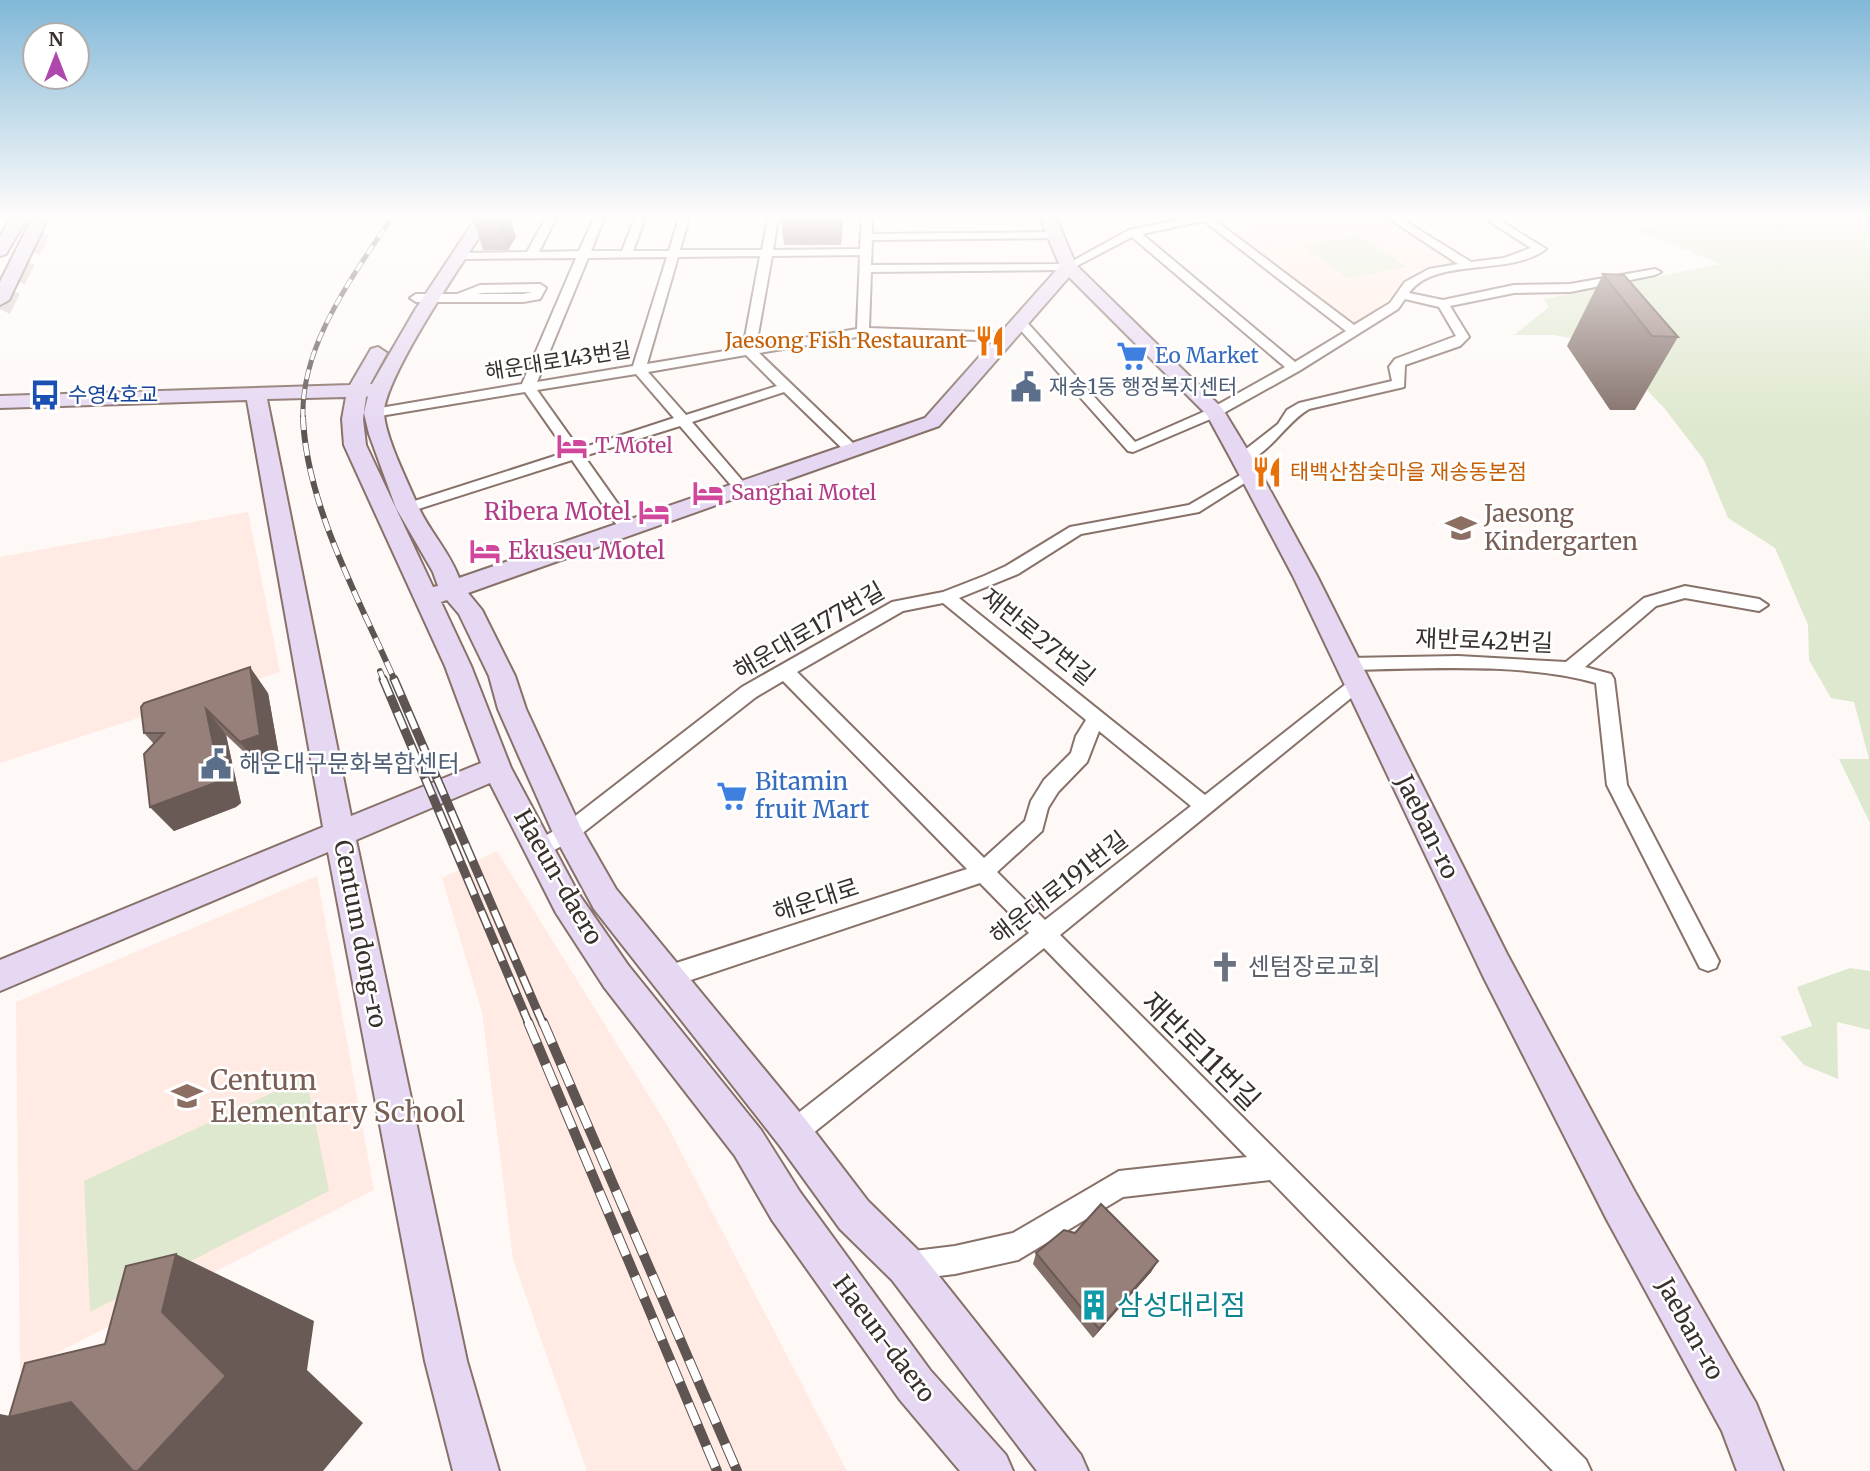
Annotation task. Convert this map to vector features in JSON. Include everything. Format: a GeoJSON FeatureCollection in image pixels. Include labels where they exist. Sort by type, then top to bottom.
{"type":"FeatureCollection","features":[{"type":"Feature","properties":{"kind":"main road","name":"Haeun-daero"},"geometry":{"type":"LineString","coordinates":[[429,287],[368,390],[352,409],[355,445],[439,594],[458,666],[497,768],[793,1133],[854,1215],[906,1266],[1065,1471]]}},
{"type":"Feature","properties":{"kind":"main road","name":"Haeun-daero"},"geometry":{"type":"LineString","coordinates":[[433,287],[373,360],[368,390],[379,434],[407,508],[445,572],[439,594]]}},
{"type":"Feature","properties":{"kind":"main road"},"geometry":{"type":"LineString","coordinates":[[439,594],[932,422],[1052,287]]}},
{"type":"Feature","properties":{"kind":"main road","name":"Jaeban-ro"},"geometry":{"type":"LineString","coordinates":[[1089,287],[1215,412],[1246,466],[1305,576],[1494,965],[1621,1206],[1740,1419],[1760,1471]]}},
{"type":"Feature","properties":{"kind":"main road"},"geometry":{"type":"LineString","coordinates":[[269,394],[345,377],[373,360]]}},
{"type":"Feature","properties":{"kind":"main road"},"geometry":{"type":"LineString","coordinates":[[0,402],[368,390]]}},
{"type":"Feature","properties":{"kind":"main road","name":"Centum dong-ro"},"geometry":{"type":"LineString","coordinates":[[269,394],[340,836],[446,1361],[476,1471]]}},
{"type":"Feature","properties":{"kind":"main road"},"geometry":{"type":"LineString","coordinates":[[0,416],[63,400]]}},
{"type":"Feature","properties":{"kind":"main road","name":"Haeun-daero"},"geometry":{"type":"LineString","coordinates":[[439,594],[470,610],[502,677],[554,841],[568,903],[616,976],[748,1143],[786,1206],[915,1385],[990,1471]]}},
{"type":"Feature","properties":{"kind":"main road"},"geometry":{"type":"LineString","coordinates":[[0,976],[340,836],[497,768]]}},
{"type":"Feature","properties":{"kind":"street"},"geometry":{"type":"LineString","coordinates":[[569,287],[528,387],[628,528]]}},
{"type":"Feature","properties":{"kind":"street"},"geometry":{"type":"LineString","coordinates":[[662,287],[639,369],[741,488]]}},
{"type":"Feature","properties":{"kind":"street"},"geometry":{"type":"LineString","coordinates":[[760,287],[749,351],[852,450]]}},
{"type":"Feature","properties":{"kind":"street"},"geometry":{"type":"LineString","coordinates":[[863,332],[864,287]]}},
{"type":"Feature","properties":{"kind":"street"},"geometry":{"type":"LineString","coordinates":[[1198,287],[1294,368]]}},
{"type":"Feature","properties":{"kind":"street"},"geometry":{"type":"LineString","coordinates":[[1296,287],[1354,331]]}},
{"type":"Feature","properties":{"kind":"street"},"geometry":{"type":"LineString","coordinates":[[1013,330],[1133,449],[1215,412],[1294,368],[1394,306],[1408,287]]}},
{"type":"Feature","properties":{"kind":"street"},"geometry":{"type":"LineString","coordinates":[[1402,295],[1443,304],[1514,289],[1577,287]]}},
{"type":"Feature","properties":{"kind":"street"},"geometry":{"type":"LineString","coordinates":[[424,298],[523,298],[536,296],[540,288],[480,289],[461,297]]}},
{"type":"Feature","properties":{"kind":"street","name":"해운대로177번길"},"geometry":{"type":"LineString","coordinates":[[554,841],[748,692],[898,606],[946,597],[1012,570],[1076,530],[1194,509],[1246,466],[1283,427],[1292,413],[1304,406],[1350,393],[1399,384],[1396,367],[1400,362],[1455,344],[1463,337],[1443,304]]}},
{"type":"Feature","properties":{"kind":"street","name":"해운대로143번길"},"geometry":{"type":"LineString","coordinates":[[374,413],[863,332],[1013,330]]}},
{"type":"Feature","properties":{"kind":"street"},"geometry":{"type":"LineString","coordinates":[[407,508],[787,387]]}},
{"type":"Feature","properties":{"kind":"street","name":"재반로42번길"},"geometry":{"type":"LineString","coordinates":[[1353,674],[1458,662],[1570,669],[1650,602],[1685,592],[1759,605]]}},
{"type":"Feature","properties":{"kind":"street","name":"재반로27번길"},"geometry":{"type":"LineString","coordinates":[[946,597],[1205,806]]}},
{"type":"Feature","properties":{"kind":"street"},"geometry":{"type":"LineString","coordinates":[[1570,669],[1605,679],[1617,785],[1708,961]]}},
{"type":"Feature","properties":{"kind":"street","name":"재반로11번길"},"geometry":{"type":"LineString","coordinates":[[786,672],[1575,1471]]}},
{"type":"Feature","properties":{"kind":"street","name":"해운대로191번길"},"geometry":{"type":"LineString","coordinates":[[793,1133],[1205,806],[1353,674]]}},
{"type":"Feature","properties":{"kind":"street","name":"재반로27번길"},"geometry":{"type":"LineString","coordinates":[[982,873],[1035,825],[1038,807],[1051,786],[1080,757],[1086,736],[1097,718]]}},
{"type":"Feature","properties":{"kind":"street","name":"해운대로"},"geometry":{"type":"LineString","coordinates":[[667,977],[982,873]]}},
{"type":"Feature","properties":{"kind":"street"},"geometry":{"type":"LineString","coordinates":[[906,1266],[955,1260],[1018,1246],[1119,1184],[1273,1167]]}},
{"type":"Feature","properties":{"kind":"shaded area"},"geometry":{"type":"Polygon","coordinates":[[[1305,287],[1399,287],[1384,304],[1354,324],[1305,287]]]}},
{"type":"Feature","properties":{"kind":"shaded area"},"geometry":{"type":"Polygon","coordinates":[[[248,512],[280,672],[0,763],[0,557],[248,512]]]}},
{"type":"Feature","properties":{"kind":"shaded area"},"geometry":{"type":"Polygon","coordinates":[[[497,851],[667,1125],[847,1471],[587,1471],[513,1259],[482,1012],[442,878],[497,851]]]}},
{"type":"Feature","properties":{"kind":"shaded area","name":"Centum Elementary School"},"geometry":{"type":"Polygon","coordinates":[[[317,876],[374,1190],[20,1372],[16,1002],[317,876]]]}},
{"type":"Feature","properties":{"kind":"green space"},"geometry":{"type":"Polygon","coordinates":[[[1606,287],[1870,287],[1870,823],[1839,759],[1869,759],[1854,702],[1831,698],[1809,660],[1808,625],[1775,548],[1728,518],[1704,460],[1665,409],[1603,344],[1553,335],[1514,335],[1549,307],[1544,299],[1606,287]]]}},
{"type":"Feature","properties":{"kind":"green space"},"geometry":{"type":"Polygon","coordinates":[[[1850,968],[1870,971],[1870,1030],[1837,1022],[1838,1079],[1804,1065],[1780,1037],[1812,1026],[1797,987],[1850,968]]]}},
{"type":"Feature","properties":{"kind":"green space"},"geometry":{"type":"Polygon","coordinates":[[[306,1077],[329,1191],[90,1312],[84,1181],[306,1077]]]}},
{"type":"Feature","properties":{"kind":"building"},"geometry":{"type":"Polygon","coordinates":[[[1613,287],[1634,287],[1678,337],[1652,336],[1613,287]]]}},
{"type":"Feature","properties":{"kind":"building"},"geometry":{"type":"Polygon","coordinates":[[[250,667],[260,735],[240,742],[206,709],[220,778],[215,783],[150,807],[144,754],[164,733],[144,733],[141,707],[144,703],[250,667]]]}},
{"type":"Feature","properties":{"kind":"building","name":"삼성대리점"},"geometry":{"type":"Polygon","coordinates":[[[1101,1204],[1158,1261],[1099,1329],[1036,1253],[1064,1230],[1075,1233],[1101,1204]]]}},
{"type":"Feature","properties":{"kind":"building"},"geometry":{"type":"Polygon","coordinates":[[[176,1254],[162,1312],[226,1376],[138,1471],[133,1471],[71,1402],[9,1417],[25,1363],[105,1344],[126,1266],[176,1254]]]}},
{"type":"Feature","properties":{"kind":"tunnel"},"geometry":{"type":"LineString","coordinates":[[0,309],[11,287]]}},
{"type":"Feature","properties":{"kind":"railway"},"geometry":{"type":"LineString","coordinates":[[303,418],[304,392],[310,365],[320,338],[347,287]]}},
{"type":"Feature","properties":{"kind":"railway"},"geometry":{"type":"LineString","coordinates":[[303,418],[306,450],[324,518],[351,586],[395,681]]}},
{"type":"Feature","properties":{"kind":"railway"},"geometry":{"type":"LineString","coordinates":[[380,671],[384,681]]}},
{"type":"Feature","properties":{"kind":"railway"},"geometry":{"type":"LineString","coordinates":[[383,679],[529,1024]]}},
{"type":"Feature","properties":{"kind":"railway"},"geometry":{"type":"LineString","coordinates":[[394,679],[543,1024]]}},
{"type":"Feature","properties":{"kind":"railway"},"geometry":{"type":"LineString","coordinates":[[528,1022],[717,1471]]}},
{"type":"Feature","properties":{"kind":"railway"},"geometry":{"type":"LineString","coordinates":[[543,1022],[737,1471]]}},
{"type":"Feature","properties":{"kind":"place","name":"Jaesong Fish Restaurant"},"geometry":{"type":"Point","coordinates":[990,341]}},
{"type":"Feature","properties":{"kind":"place","name":"Eo Market"},"geometry":{"type":"Point","coordinates":[1132,356]}},
{"type":"Feature","properties":{"kind":"place","name":"재송1동 행정복지센터"},"geometry":{"type":"Point","coordinates":[1026,387]}},
{"type":"Feature","properties":{"kind":"place","name":"수영4호교"},"geometry":{"type":"Point","coordinates":[45,395]}},
{"type":"Feature","properties":{"kind":"place","name":"T Motel"},"geometry":{"type":"Point","coordinates":[572,446]}},
{"type":"Feature","properties":{"kind":"place","name":"태백산참숯마을 재송동본점"},"geometry":{"type":"Point","coordinates":[1267,472]}},
{"type":"Feature","properties":{"kind":"place","name":"Sanghai Motel"},"geometry":{"type":"Point","coordinates":[708,493]}},
{"type":"Feature","properties":{"kind":"place","name":"Ribera Motel"},"geometry":{"type":"Point","coordinates":[654,512]}},
{"type":"Feature","properties":{"kind":"place","name":"Jaesong Kindergarten"},"geometry":{"type":"Point","coordinates":[1461,528]}},
{"type":"Feature","properties":{"kind":"place","name":"Ekuseu Motel"},"geometry":{"type":"Point","coordinates":[485,551]}},
{"type":"Feature","properties":{"kind":"place","name":"해운대구문화복합센터"},"geometry":{"type":"Point","coordinates":[216,764]}},
{"type":"Feature","properties":{"kind":"place","name":"Bitamin fruit Mart"},"geometry":{"type":"Point","coordinates":[732,796]}},
{"type":"Feature","properties":{"kind":"place","name":"센텀장로교회"},"geometry":{"type":"Point","coordinates":[1225,967]}},
{"type":"Feature","properties":{"kind":"place","name":"Centum Elementary School"},"geometry":{"type":"Point","coordinates":[187,1096]}},
{"type":"Feature","properties":{"kind":"place","name":"삼성대리점"},"geometry":{"type":"Point","coordinates":[1094,1305]}}]}
